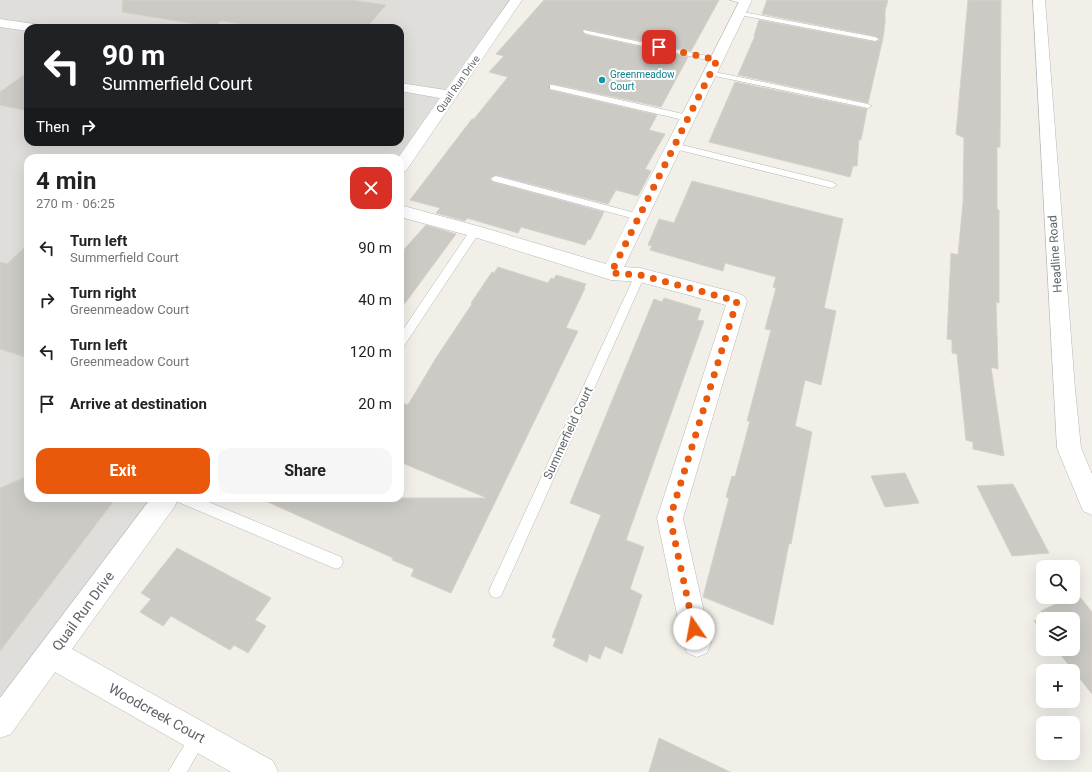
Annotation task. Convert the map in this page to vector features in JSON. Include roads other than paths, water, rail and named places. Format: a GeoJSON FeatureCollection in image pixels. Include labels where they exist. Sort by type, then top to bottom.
{"type":"FeatureCollection","features":[{"type":"Feature","properties":{"kind":"street","name":"Quail Run Drive"},"geometry":{"type":"LineString","coordinates":[[404,161],[516,0]]}},
{"type":"Feature","properties":{"kind":"street","name":"Headline Road"},"geometry":{"type":"LineString","coordinates":[[1039,0],[1069,448],[1092,503]]}},
{"type":"Feature","properties":{"kind":"street"},"geometry":{"type":"LineString","coordinates":[[611,273],[714,66],[741,4]]}},
{"type":"Feature","properties":{"kind":"street"},"geometry":{"type":"LineString","coordinates":[[0,22],[24,26]]}},
{"type":"Feature","properties":{"kind":"street"},"geometry":{"type":"LineString","coordinates":[[404,88],[450,95]]}},
{"type":"Feature","properties":{"kind":"street"},"geometry":{"type":"LineString","coordinates":[[404,212],[475,231],[611,273],[640,275],[737,301],[670,518],[697,643]]}},
{"type":"Feature","properties":{"kind":"street","name":"Quail Run Drive"},"geometry":{"type":"LineString","coordinates":[[0,723],[163,502]]}},
{"type":"Feature","properties":{"kind":"street","name":"Woodcreek Court"},"geometry":{"type":"LineString","coordinates":[[52,654],[262,772]]}},
{"type":"Feature","properties":{"kind":"lane"},"geometry":{"type":"LineString","coordinates":[[741,4],[875,39]]}},
{"type":"Feature","properties":{"kind":"lane"},"geometry":{"type":"LineString","coordinates":[[588,32],[868,106]]}},
{"type":"Feature","properties":{"kind":"lane"},"geometry":{"type":"LineString","coordinates":[[553,87],[688,118]]}},
{"type":"Feature","properties":{"kind":"lane"},"geometry":{"type":"LineString","coordinates":[[674,146],[832,185]]}},
{"type":"Feature","properties":{"kind":"lane"},"geometry":{"type":"LineString","coordinates":[[496,179],[639,217]]}},
{"type":"Feature","properties":{"kind":"lane"},"geometry":{"type":"LineString","coordinates":[[404,336],[475,231]]}},
{"type":"Feature","properties":{"kind":"lane","name":"Summerfield Court"},"geometry":{"type":"LineString","coordinates":[[496,591],[640,275]]}},
{"type":"Feature","properties":{"kind":"lane"},"geometry":{"type":"LineString","coordinates":[[193,502],[336,562]]}},
{"type":"Feature","properties":{"kind":"lane"},"geometry":{"type":"LineString","coordinates":[[177,772],[200,737]]}},
{"type":"Feature","properties":{"kind":"place","name":"Greenmeadow Court"},"geometry":{"type":"Point","coordinates":[602,80]}}]}
